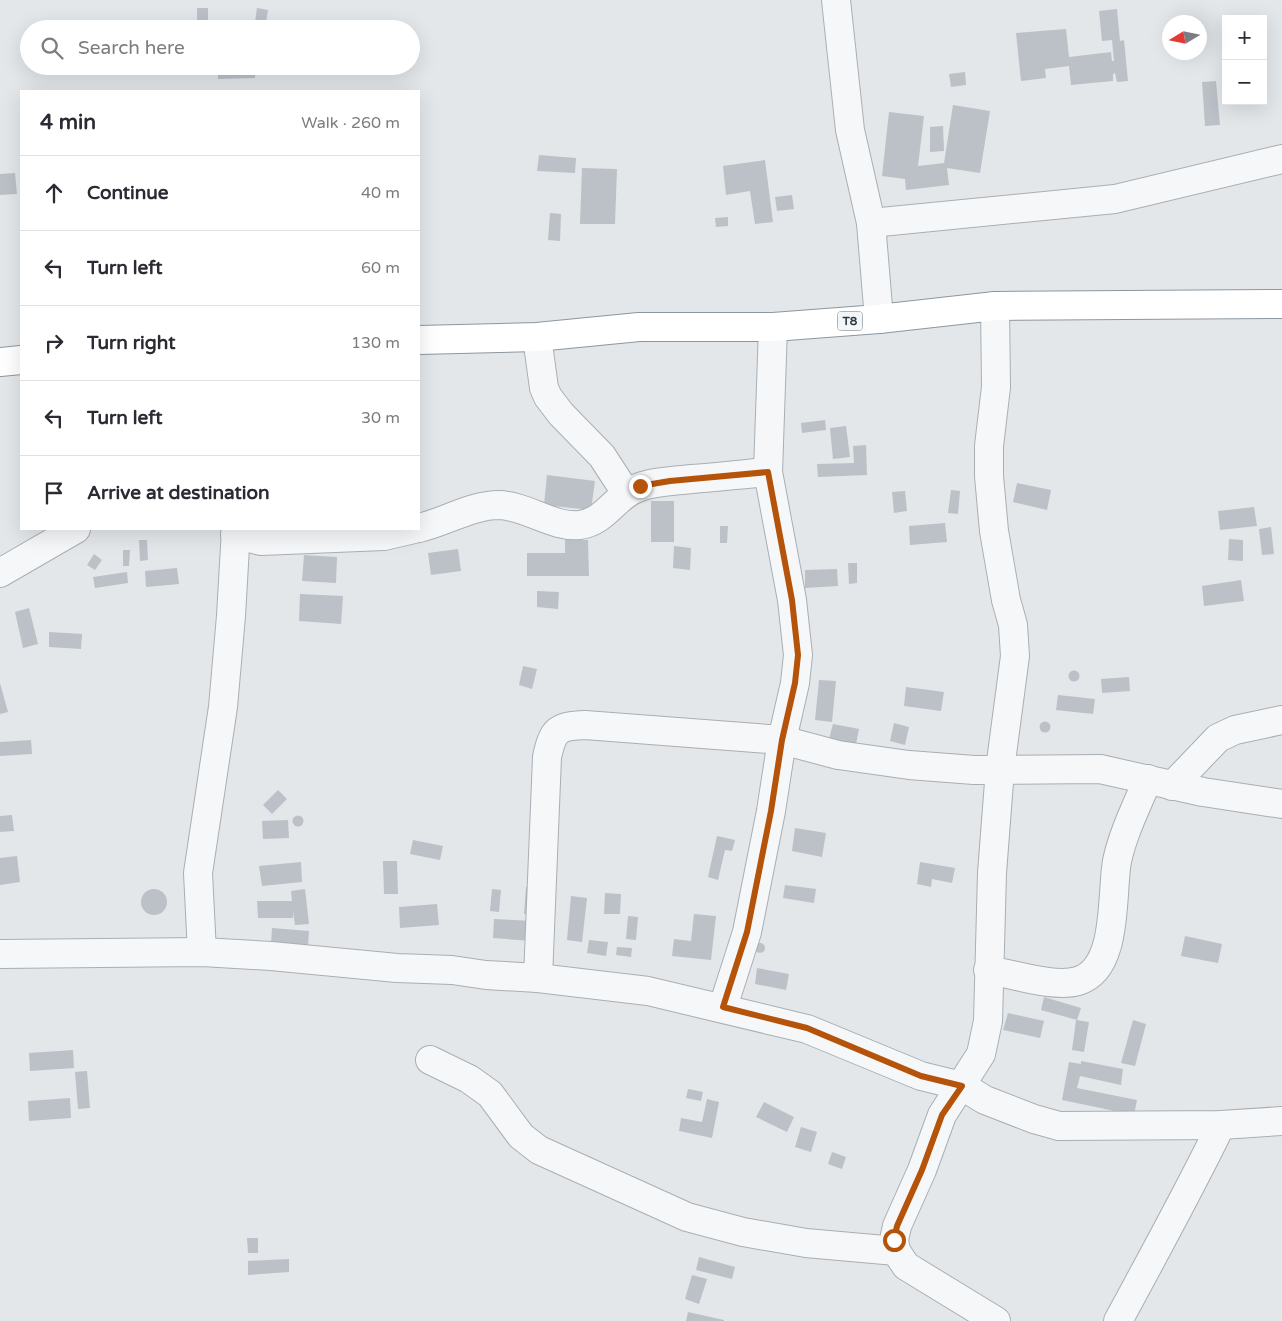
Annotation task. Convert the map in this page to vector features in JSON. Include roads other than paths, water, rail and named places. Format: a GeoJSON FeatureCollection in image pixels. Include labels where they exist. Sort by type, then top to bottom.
{"type":"FeatureCollection","features":[{"type":"Feature","properties":{"kind":"highway","name":"T8"},"geometry":{"type":"LineString","coordinates":[[420,340],[537,337],[639,327],[773,327],[879,319],[995,306],[1282,304]]}},
{"type":"Feature","properties":{"kind":"highway"},"geometry":{"type":"LineString","coordinates":[[0,362],[20,360]]}},
{"type":"Feature","properties":{"kind":"street"},"geometry":{"type":"LineString","coordinates":[[836,0],[850,130],[870,224],[879,319]]}},
{"type":"Feature","properties":{"kind":"street"},"geometry":{"type":"LineString","coordinates":[[870,224],[1115,199],[1282,159]]}},
{"type":"Feature","properties":{"kind":"street"},"geometry":{"type":"LineString","coordinates":[[995,306],[996,387],[989,446],[989,476],[994,531],[1006,600],[1013,625],[1015,656],[1000,769],[988,970],[988,1021],[981,1054],[942,1115],[922,1170],[897,1226],[894,1240],[896,1251],[906,1266],[916,1274],[996,1321]]}},
{"type":"Feature","properties":{"kind":"street"},"geometry":{"type":"LineString","coordinates":[[723,1007],[747,932],[771,811],[782,740],[795,683],[798,655],[792,600],[768,472],[773,327]]}},
{"type":"Feature","properties":{"kind":"street"},"geometry":{"type":"LineString","coordinates":[[537,337],[548,397],[561,414],[602,456],[626,493]]}},
{"type":"Feature","properties":{"kind":"street"},"geometry":{"type":"LineString","coordinates":[[420,528],[477,509],[499,505],[518,508],[563,523],[579,525],[602,516],[626,493],[640,486],[670,481],[768,472]]}},
{"type":"Feature","properties":{"kind":"street"},"geometry":{"type":"LineString","coordinates":[[0,573],[74,530]]}},
{"type":"Feature","properties":{"kind":"street"},"geometry":{"type":"LineString","coordinates":[[202,952],[198,873],[222,706],[231,616],[235,531],[262,541],[384,536],[410,530]]}},
{"type":"Feature","properties":{"kind":"street"},"geometry":{"type":"LineString","coordinates":[[988,970],[1062,984],[1079,981],[1091,975],[1103,959],[1110,927],[1117,860],[1128,829],[1160,782],[1218,738],[1244,728],[1282,720]]}},
{"type":"Feature","properties":{"kind":"street"},"geometry":{"type":"LineString","coordinates":[[538,978],[547,757],[552,735],[561,728],[585,725],[782,740],[838,755],[909,766],[974,770],[1100,769],[1282,804]]}},
{"type":"Feature","properties":{"kind":"street"},"geometry":{"type":"LineString","coordinates":[[0,954],[202,952],[538,978],[648,991],[807,1028],[921,1076],[962,1086],[985,1100],[1034,1119],[1059,1126],[1222,1125],[1282,1121]]}},
{"type":"Feature","properties":{"kind":"street"},"geometry":{"type":"LineString","coordinates":[[430,1060],[469,1079],[490,1094],[521,1136],[539,1150],[687,1217],[743,1232],[806,1242],[896,1251]]}},
{"type":"Feature","properties":{"kind":"street"},"geometry":{"type":"LineString","coordinates":[[1118,1321],[1194,1181],[1222,1125]]}}]}
